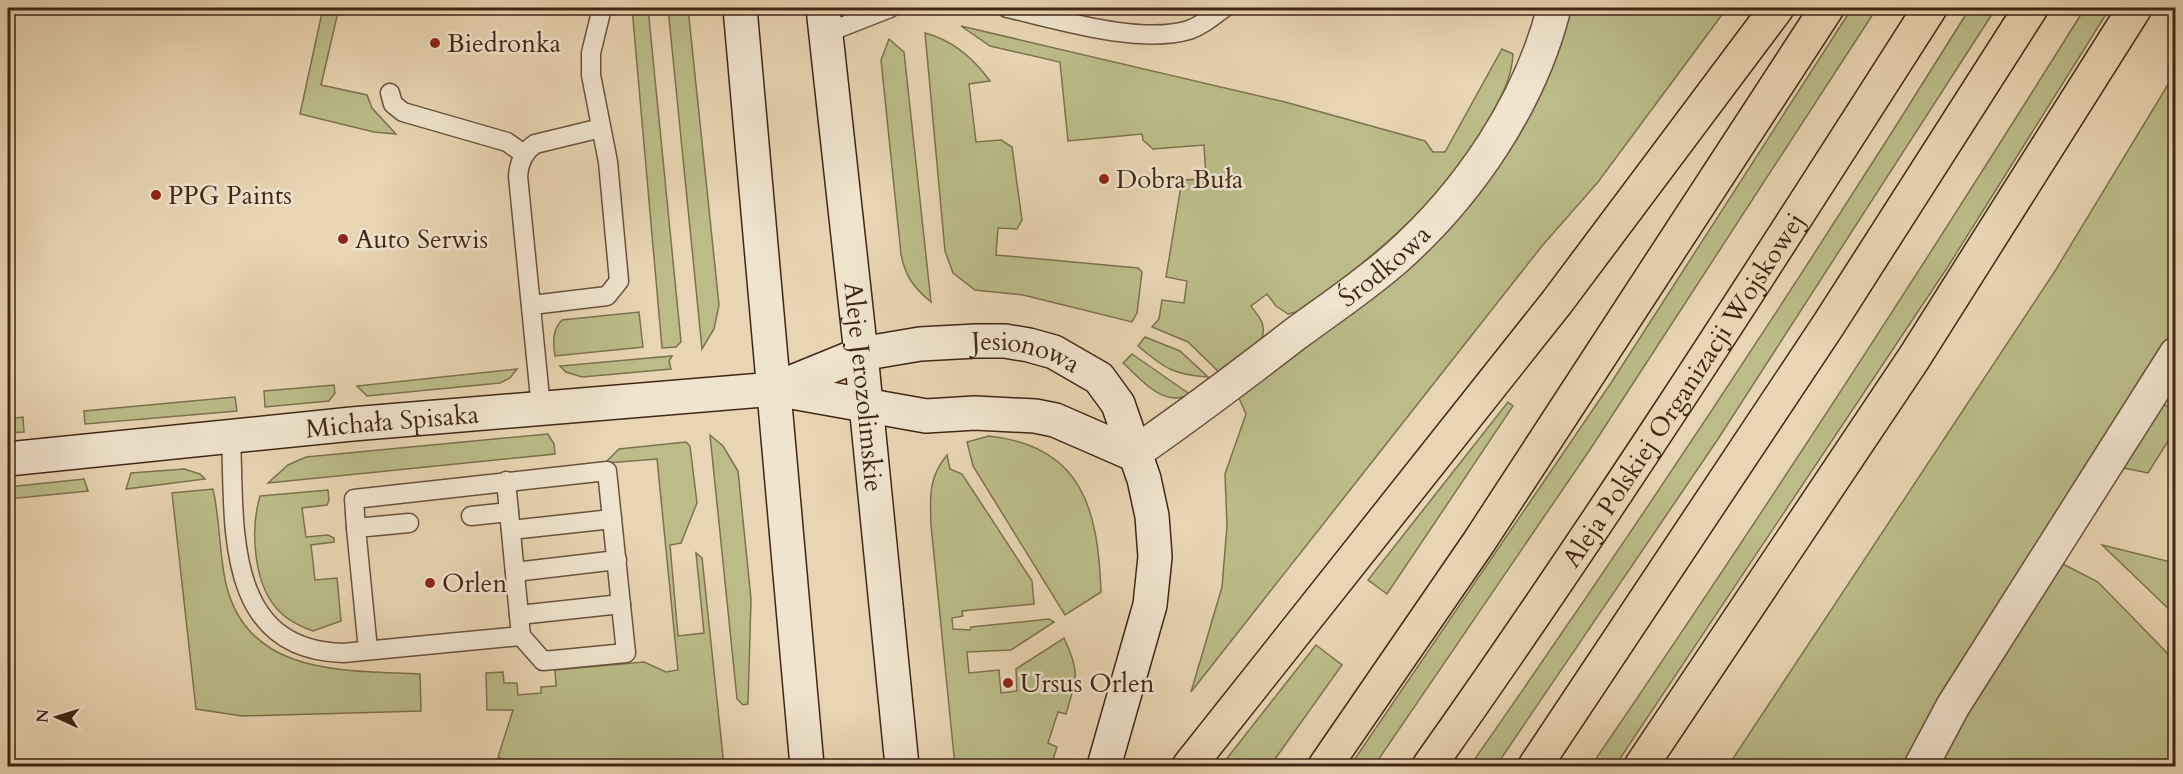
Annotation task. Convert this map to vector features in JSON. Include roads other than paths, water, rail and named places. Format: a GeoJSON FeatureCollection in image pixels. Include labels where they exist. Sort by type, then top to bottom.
{"type":"FeatureCollection","features":[{"type":"Feature","properties":{"kind":"highway"},"geometry":{"type":"LineString","coordinates":[[1189,766],[1557,302],[1777,8]]}},
{"type":"Feature","properties":{"kind":"highway"},"geometry":{"type":"LineString","coordinates":[[1325,766],[1485,532],[1827,8]]}},
{"type":"Feature","properties":{"kind":"highway","name":"Aleja Polskiej Organizacji Wojskowej"},"geometry":{"type":"LineString","coordinates":[[1429,766],[1516,643],[1739,308],[1930,8]]}},
{"type":"Feature","properties":{"kind":"highway"},"geometry":{"type":"LineString","coordinates":[[1535,766],[1829,324],[2031,8]]}},
{"type":"Feature","properties":{"kind":"highway"},"geometry":{"type":"LineString","coordinates":[[1643,764],[1914,358],[2135,8]]}},
{"type":"Feature","properties":{"kind":"street"},"geometry":{"type":"LineString","coordinates":[[740,8],[807,766]]}},
{"type":"Feature","properties":{"kind":"street","name":"Środkowa"},"geometry":{"type":"LineString","coordinates":[[1133,454],[1219,394],[1395,258],[1442,212],[1478,168],[1533,72],[1554,8]]}},
{"type":"Feature","properties":{"kind":"street","name":"Aleje Jerozolimskie"},"geometry":{"type":"LineString","coordinates":[[825,20],[902,766]]}},
{"type":"Feature","properties":{"kind":"street","name":"Jesionowa"},"geometry":{"type":"LineString","coordinates":[[861,354],[920,344],[995,341],[1029,345],[1054,352],[1099,378],[1118,404],[1133,454],[1144,479],[1152,516],[1153,583],[1144,628],[1104,766]]}},
{"type":"Feature","properties":{"kind":"street","name":"Michała Spisaka"},"geometry":{"type":"LineString","coordinates":[[775,389],[861,354]]}},
{"type":"Feature","properties":{"kind":"street"},"geometry":{"type":"LineString","coordinates":[[1921,766],[1953,706],[2175,354]]}},
{"type":"Feature","properties":{"kind":"street","name":"Michała Spisaka"},"geometry":{"type":"LineString","coordinates":[[8,459],[231,436],[775,389],[866,406]]}},
{"type":"Feature","properties":{"kind":"street"},"geometry":{"type":"LineString","coordinates":[[866,406],[926,416],[975,413],[1035,416],[1056,420],[1133,454]]}},
{"type":"Feature","properties":{"kind":"lane"},"geometry":{"type":"LineString","coordinates":[[532,305],[607,296],[619,281],[608,162],[592,89],[590,62],[602,8]]}},
{"type":"Feature","properties":{"kind":"lane"},"geometry":{"type":"LineString","coordinates":[[825,20],[890,8]]}},
{"type":"Feature","properties":{"kind":"lane"},"geometry":{"type":"LineString","coordinates":[[1007,8],[1115,32],[1161,33],[1187,30],[1205,23],[1224,8]]}},
{"type":"Feature","properties":{"kind":"lane"},"geometry":{"type":"LineString","coordinates":[[390,93],[393,104],[403,112],[507,142],[524,154]]}},
{"type":"Feature","properties":{"kind":"lane"},"geometry":{"type":"LineString","coordinates":[[542,408],[518,176],[519,163],[524,154],[535,144],[601,128]]}},
{"type":"Feature","properties":{"kind":"lane"},"geometry":{"type":"LineString","coordinates":[[231,436],[241,572],[254,607],[282,636],[304,647],[326,653],[521,636]]}},
{"type":"Feature","properties":{"kind":"lane"},"geometry":{"type":"LineString","coordinates":[[368,650],[354,499],[506,481],[607,471],[626,653],[543,661],[521,636],[506,481]]}},
{"type":"Feature","properties":{"kind":"lane"},"geometry":{"type":"LineString","coordinates":[[471,516],[510,521],[612,519]]}},
{"type":"Feature","properties":{"kind":"lane"},"geometry":{"type":"LineString","coordinates":[[356,528],[409,523]]}},
{"type":"Feature","properties":{"kind":"lane"},"geometry":{"type":"LineString","coordinates":[[515,572],[616,560]]}},
{"type":"Feature","properties":{"kind":"lane"},"geometry":{"type":"LineString","coordinates":[[519,615],[621,604]]}},
{"type":"Feature","properties":{"kind":"place","name":"Biedronka"},"geometry":{"type":"Point","coordinates":[435,43]}},
{"type":"Feature","properties":{"kind":"place","name":"Dobra Buła"},"geometry":{"type":"Point","coordinates":[1104,179]}},
{"type":"Feature","properties":{"kind":"place","name":"PPG Paints"},"geometry":{"type":"Point","coordinates":[156,195]}},
{"type":"Feature","properties":{"kind":"place","name":"Auto Serwis"},"geometry":{"type":"Point","coordinates":[343,239]}},
{"type":"Feature","properties":{"kind":"place","name":"Orlen"},"geometry":{"type":"Point","coordinates":[430,583]}},
{"type":"Feature","properties":{"kind":"place","name":"Ursus Orlen"},"geometry":{"type":"Point","coordinates":[1008,683]}}]}
